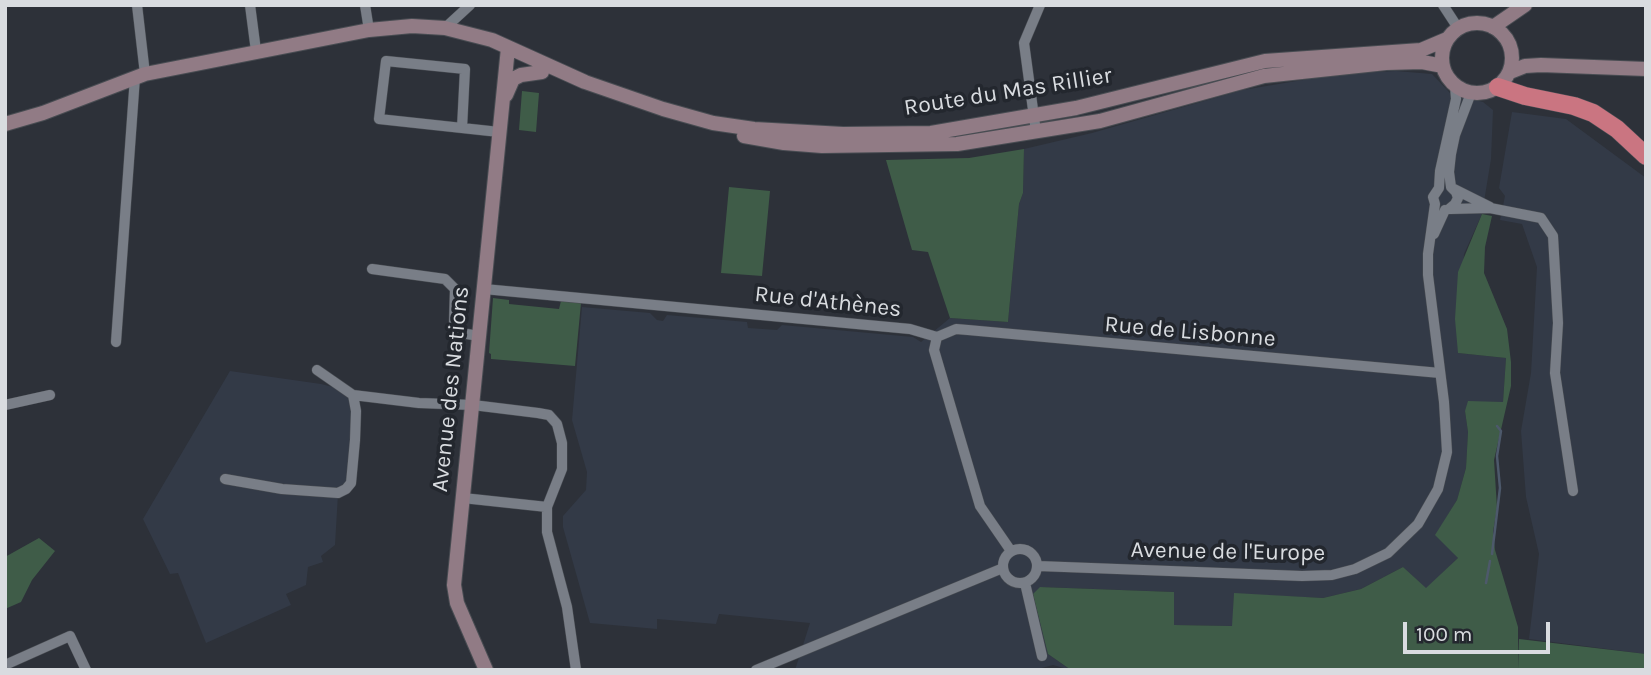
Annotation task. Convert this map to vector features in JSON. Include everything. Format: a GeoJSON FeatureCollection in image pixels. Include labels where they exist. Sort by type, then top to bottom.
{"type":"FeatureCollection","features":[{"type":"Feature","properties":{"kind":"highway"},"geometry":{"type":"LineString","coordinates":[[1498,87],[1593,113],[1646,156]]}},
{"type":"Feature","properties":{"kind":"main road"},"geometry":{"type":"LineString","coordinates":[[1493,27],[1522,6]]}},
{"type":"Feature","properties":{"kind":"main road"},"geometry":{"type":"LineString","coordinates":[[1510,72],[1512,51],[1502,33],[1493,27],[1476,23],[1458,28],[1447,39],[1443,48],[1443,66],[1447,77],[1455,86],[1471,93],[1489,92],[1498,87],[1510,72],[1525,66],[1646,69]]}},
{"type":"Feature","properties":{"kind":"main road","name":"Route du Mas Rillier"},"geometry":{"type":"LineString","coordinates":[[5,124],[43,113],[140,76],[369,30],[412,26],[452,30],[585,82],[713,123],[754,129],[843,134],[931,132],[1033,116],[1076,108],[1265,61],[1421,50],[1447,39]]}},
{"type":"Feature","properties":{"kind":"main road","name":"Route du Mas Rillier"},"geometry":{"type":"LineString","coordinates":[[507,52],[542,72],[638,109],[692,126],[784,143],[822,146],[957,144],[1100,121],[1264,75],[1386,62],[1422,62],[1443,66]]}},
{"type":"Feature","properties":{"kind":"main road","name":"Avenue des Nations"},"geometry":{"type":"LineString","coordinates":[[486,670],[457,603],[455,566],[507,52]]}},
{"type":"Feature","properties":{"kind":"main road","name":"Avenue des Nations"},"geometry":{"type":"LineString","coordinates":[[502,106],[513,79],[542,72]]}},
{"type":"Feature","properties":{"kind":"street"},"geometry":{"type":"LineString","coordinates":[[116,342],[140,76],[137,5]]}},
{"type":"Feature","properties":{"kind":"street"},"geometry":{"type":"LineString","coordinates":[[250,5],[256,51]]}},
{"type":"Feature","properties":{"kind":"street"},"geometry":{"type":"LineString","coordinates":[[366,5],[369,30]]}},
{"type":"Feature","properties":{"kind":"street"},"geometry":{"type":"LineString","coordinates":[[452,30],[470,5]]}},
{"type":"Feature","properties":{"kind":"street"},"geometry":{"type":"LineString","coordinates":[[1036,132],[1024,43],[1040,5]]}},
{"type":"Feature","properties":{"kind":"street"},"geometry":{"type":"LineString","coordinates":[[1443,5],[1458,28]]}},
{"type":"Feature","properties":{"kind":"street"},"geometry":{"type":"LineString","coordinates":[[462,128],[465,69],[386,61],[379,119],[462,128],[499,132]]}},
{"type":"Feature","properties":{"kind":"street"},"geometry":{"type":"LineString","coordinates":[[1455,86],[1456,99],[1440,171],[1439,188],[1433,197],[1435,204],[1448,209],[1490,208],[1541,218],[1553,236],[1558,323],[1555,373],[1573,491]]}},
{"type":"Feature","properties":{"kind":"street"},"geometry":{"type":"LineString","coordinates":[[1448,209],[1458,198],[1449,172],[1451,154],[1455,135],[1471,93]]}},
{"type":"Feature","properties":{"kind":"street"},"geometry":{"type":"LineString","coordinates":[[1439,188],[1453,188],[1490,208]]}},
{"type":"Feature","properties":{"kind":"street","name":"Avenue de l'Europe"},"geometry":{"type":"LineString","coordinates":[[1038,566],[1332,575],[1355,569],[1388,553],[1407,537],[1423,517],[1438,489],[1447,442],[1428,275],[1435,204]]}},
{"type":"Feature","properties":{"kind":"street","name":"Avenue de l'Europe"},"geometry":{"type":"LineString","coordinates":[[1428,254],[1432,238],[1448,209]]}},
{"type":"Feature","properties":{"kind":"street"},"geometry":{"type":"LineString","coordinates":[[372,269],[445,279],[455,289],[454,324],[457,330],[480,336]]}},
{"type":"Feature","properties":{"kind":"street","name":"Rue d'Athènes"},"geometry":{"type":"LineString","coordinates":[[484,289],[910,329],[937,337]]}},
{"type":"Feature","properties":{"kind":"street","name":"Rue de Lisbonne"},"geometry":{"type":"LineString","coordinates":[[937,337],[956,329],[1440,373]]}},
{"type":"Feature","properties":{"kind":"street"},"geometry":{"type":"LineString","coordinates":[[937,337],[934,350],[980,506],[1011,551]]}},
{"type":"Feature","properties":{"kind":"street"},"geometry":{"type":"LineString","coordinates":[[317,369],[353,395],[453,406],[473,405],[549,415],[557,424],[562,443],[562,469],[547,507],[547,532],[567,607],[576,670]]}},
{"type":"Feature","properties":{"kind":"street"},"geometry":{"type":"LineString","coordinates":[[5,405],[50,395]]}},
{"type":"Feature","properties":{"kind":"street"},"geometry":{"type":"LineString","coordinates":[[225,480],[338,494],[346,489],[351,483],[355,440],[356,411],[353,395]]}},
{"type":"Feature","properties":{"kind":"street"},"geometry":{"type":"LineString","coordinates":[[463,498],[547,507]]}},
{"type":"Feature","properties":{"kind":"street"},"geometry":{"type":"LineString","coordinates":[[1023,548],[1037,560],[1038,566],[1034,577],[1025,583],[1013,582],[1003,568],[1011,551],[1023,548]]}},
{"type":"Feature","properties":{"kind":"street"},"geometry":{"type":"LineString","coordinates":[[756,670],[1003,568]]}},
{"type":"Feature","properties":{"kind":"street"},"geometry":{"type":"LineString","coordinates":[[1025,583],[1042,656]]}},
{"type":"Feature","properties":{"kind":"street"},"geometry":{"type":"LineString","coordinates":[[5,665],[70,636],[86,670]]}},
{"type":"Feature","properties":{"kind":"shaded area"},"geometry":{"type":"Polygon","coordinates":[[[1396,71],[1432,74],[1450,93],[1483,102],[1493,110],[1491,159],[1482,214],[1464,254],[1458,353],[1506,358],[1503,402],[1465,411],[1468,432],[1466,468],[1457,500],[1437,533],[1458,558],[1426,589],[1403,567],[1361,589],[1323,598],[1234,594],[1233,626],[1173,625],[1174,592],[1041,587],[1048,654],[1071,670],[1053,665],[1034,670],[795,670],[810,623],[719,614],[716,624],[657,619],[657,629],[590,623],[563,527],[563,516],[586,490],[587,472],[572,420],[582,307],[650,313],[657,320],[663,321],[667,315],[747,322],[748,328],[777,330],[782,325],[913,337],[921,342],[950,318],[1008,322],[1019,204],[1023,193],[1024,149],[1092,133],[1243,90],[1338,74],[1396,71]]]}},
{"type":"Feature","properties":{"kind":"shaded area"},"geometry":{"type":"Polygon","coordinates":[[[1512,112],[1566,119],[1646,178],[1646,654],[1529,639],[1539,554],[1526,497],[1521,431],[1531,373],[1537,267],[1522,224],[1500,220],[1505,196],[1499,188],[1512,112]]]}},
{"type":"Feature","properties":{"kind":"shaded area"},"geometry":{"type":"Polygon","coordinates":[[[230,371],[333,387],[354,402],[346,487],[338,494],[335,545],[321,556],[323,562],[308,567],[306,585],[286,594],[291,605],[206,643],[178,573],[170,574],[143,519],[230,371]]]}},
{"type":"Feature","properties":{"kind":"green space"},"geometry":{"type":"Polygon","coordinates":[[[522,91],[539,93],[536,132],[519,130],[522,91]]]}},
{"type":"Feature","properties":{"kind":"green space"},"geometry":{"type":"Polygon","coordinates":[[[1024,149],[1023,193],[1019,204],[1008,322],[950,318],[928,252],[912,250],[886,160],[969,158],[1024,149]]]}},
{"type":"Feature","properties":{"kind":"green space"},"geometry":{"type":"Polygon","coordinates":[[[729,187],[770,191],[762,276],[721,273],[729,187]]]}},
{"type":"Feature","properties":{"kind":"green space"},"geometry":{"type":"Polygon","coordinates":[[[1482,214],[1492,216],[1485,247],[1484,273],[1507,329],[1511,362],[1511,386],[1494,460],[1497,508],[1493,532],[1495,550],[1518,627],[1518,670],[1071,670],[1048,654],[1033,594],[1040,587],[1174,592],[1174,625],[1232,626],[1234,593],[1323,598],[1361,589],[1403,567],[1426,588],[1458,558],[1435,535],[1457,500],[1466,468],[1468,432],[1465,411],[1468,401],[1503,402],[1506,358],[1458,353],[1455,319],[1458,272],[1482,214]]]}},
{"type":"Feature","properties":{"kind":"green space"},"geometry":{"type":"Polygon","coordinates":[[[493,298],[509,300],[509,304],[559,309],[561,301],[581,303],[575,366],[491,359],[489,353],[493,298]]]}},
{"type":"Feature","properties":{"kind":"green space"},"geometry":{"type":"Polygon","coordinates":[[[39,538],[55,551],[32,580],[21,602],[5,609],[5,557],[39,538]]]}},
{"type":"Feature","properties":{"kind":"green space"},"geometry":{"type":"Polygon","coordinates":[[[1519,639],[1646,654],[1646,670],[1518,670],[1519,639]]]}},
{"type":"Feature","properties":{"kind":"waterway"},"geometry":{"type":"LineString","coordinates":[[1492,554],[1500,488],[1497,456],[1501,431],[1497,426]]}},
{"type":"Feature","properties":{"kind":"waterway"},"geometry":{"type":"LineString","coordinates":[[1486,583],[1490,561]]}}]}
